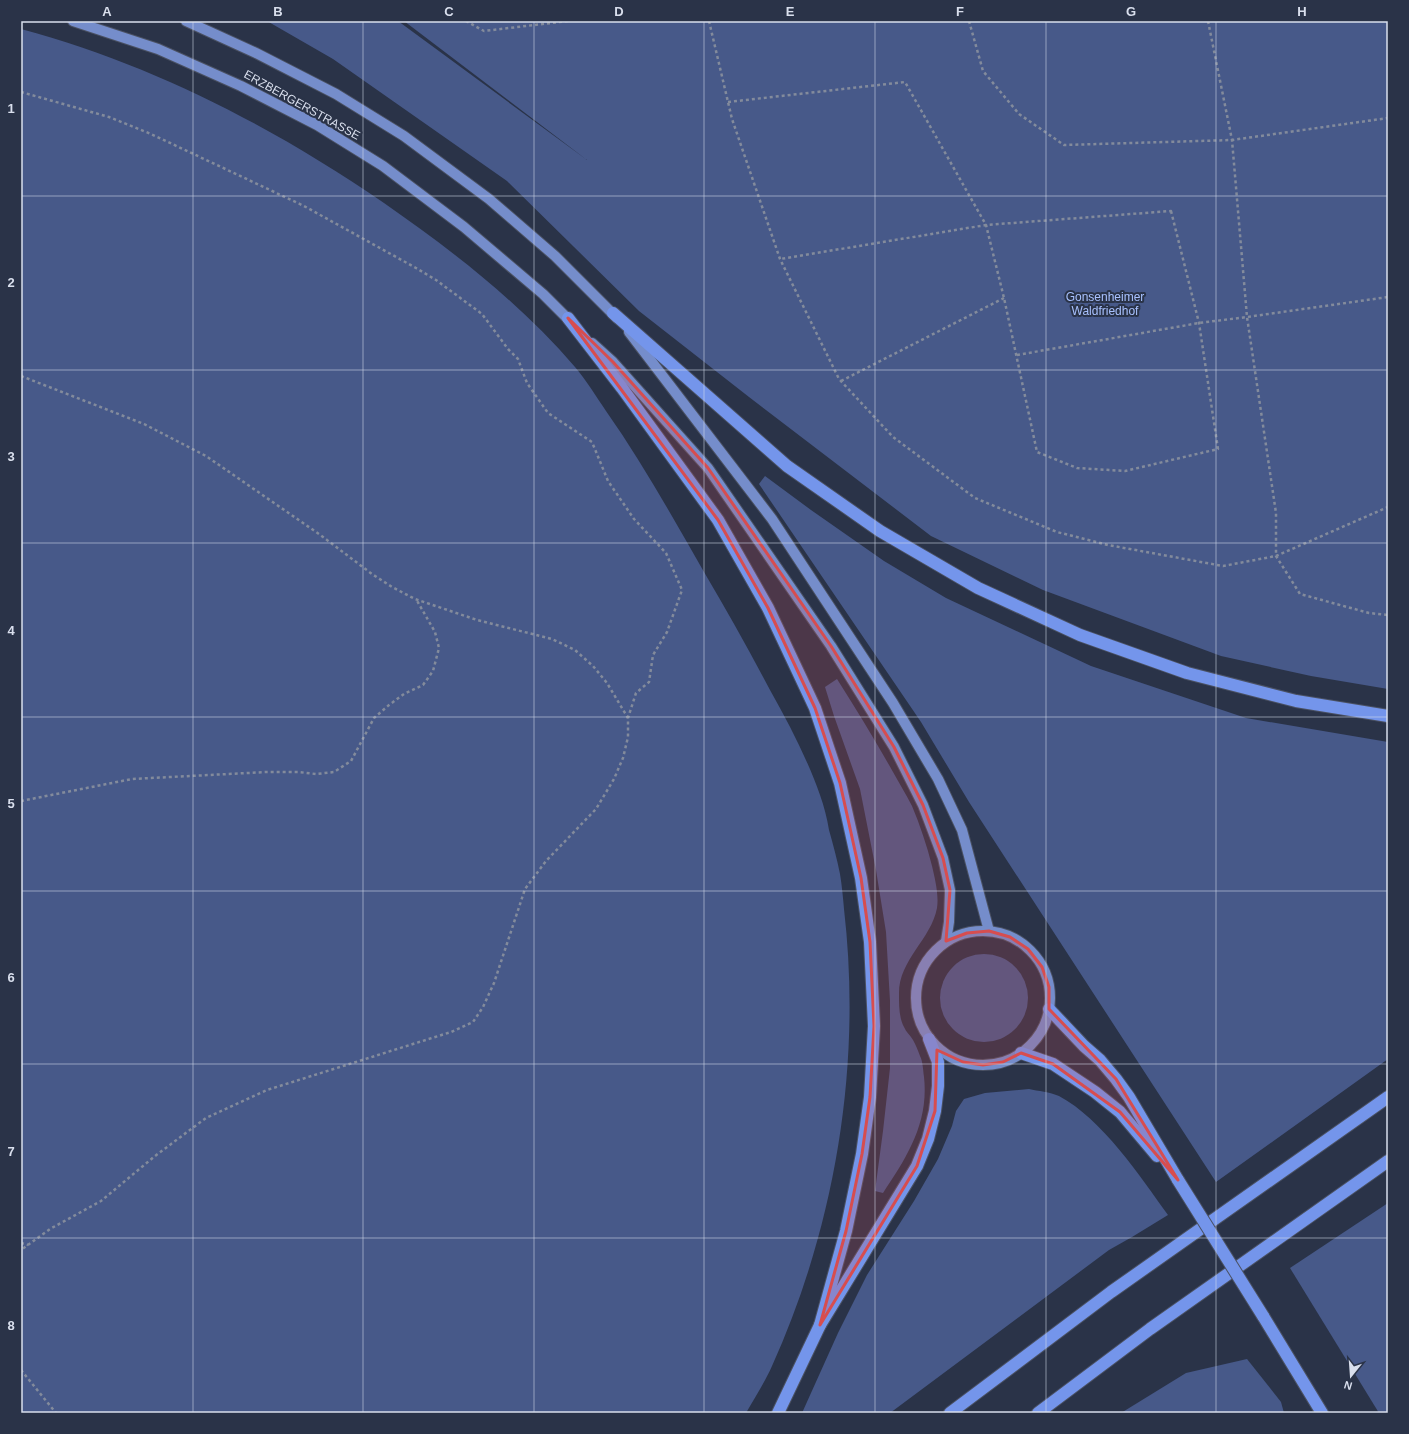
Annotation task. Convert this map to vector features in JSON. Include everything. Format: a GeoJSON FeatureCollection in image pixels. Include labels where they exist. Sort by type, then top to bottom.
{"type":"FeatureCollection","features":[{"type":"Feature","properties":{"kind":"highway"},"geometry":{"type":"LineString","coordinates":[[613,313],[787,466],[880,531],[978,588],[1080,635],[1187,673],[1296,701],[1388,716]]}},
{"type":"Feature","properties":{"kind":"highway"},"geometry":{"type":"LineString","coordinates":[[568,318],[622,388],[718,520],[775,622],[814,708],[840,784],[861,878],[870,942],[874,1026],[870,1097],[862,1154],[846,1231],[820,1325]]}},
{"type":"Feature","properties":{"kind":"highway"},"geometry":{"type":"LineString","coordinates":[[1049,1009],[1084,1046],[1100,1060],[1129,1098],[1322,1413]]}},
{"type":"Feature","properties":{"kind":"highway"},"geometry":{"type":"LineString","coordinates":[[778,1413],[820,1325],[917,1166],[928,1139],[936,1111],[938,1086],[938,1062],[929,1039]]}},
{"type":"Feature","properties":{"kind":"highway"},"geometry":{"type":"LineString","coordinates":[[1021,1053],[1053,1064],[1095,1092],[1120,1112],[1178,1180]]}},
{"type":"Feature","properties":{"kind":"highway"},"geometry":{"type":"LineString","coordinates":[[950,1413],[1111,1292],[1388,1097]]}},
{"type":"Feature","properties":{"kind":"highway"},"geometry":{"type":"LineString","coordinates":[[1038,1413],[1156,1324],[1388,1162]]}},
{"type":"Feature","properties":{"kind":"highway"},"geometry":{"type":"LineString","coordinates":[[1045,1413],[1054,1401]]}},
{"type":"Feature","properties":{"kind":"main road","name":"ERZBERGERSTRASSE"},"geometry":{"type":"LineString","coordinates":[[73,21],[158,49],[241,86],[317,125],[383,166],[464,227],[543,294],[612,362],[708,468],[831,646],[894,748],[923,805],[943,858],[950,890],[949,922],[946,941]]}},
{"type":"Feature","properties":{"kind":"main road","name":"ERZBERGERSTRASSE"},"geometry":{"type":"LineString","coordinates":[[186,21],[256,53],[336,94],[404,136],[489,199],[555,256],[613,313],[644,350],[772,519],[893,702],[938,779],[962,830],[989,931]]}},
{"type":"Feature","properties":{"kind":"main road"},"geometry":{"type":"LineString","coordinates":[[989,931],[1010,937],[1028,949],[1042,967],[1049,988],[1049,1009],[1044,1026],[1034,1041],[1021,1053],[1003,1062],[983,1065],[963,1062],[944,1053],[929,1039],[919,1020],[915,998],[919,976],[930,956],[946,941],[967,933],[989,931]]}},
{"type":"Feature","properties":{"kind":"path"},"geometry":{"type":"LineString","coordinates":[[466,21],[484,31],[568,21]]}},
{"type":"Feature","properties":{"kind":"path"},"geometry":{"type":"LineString","coordinates":[[709,21],[732,118],[780,259],[841,381],[893,437],[975,498],[1057,532],[1108,545],[1223,566],[1276,556],[1388,507]]}},
{"type":"Feature","properties":{"kind":"path"},"geometry":{"type":"LineString","coordinates":[[969,21],[983,70],[1019,114],[1064,145],[1232,140],[1388,118]]}},
{"type":"Feature","properties":{"kind":"path"},"geometry":{"type":"LineString","coordinates":[[1208,21],[1232,140],[1247,317],[1276,513],[1276,556],[1300,594],[1369,613],[1388,615]]}},
{"type":"Feature","properties":{"kind":"path"},"geometry":{"type":"LineString","coordinates":[[728,102],[905,82],[986,224],[1017,355],[1037,452],[1077,468],[1124,471],[1218,449],[1199,323],[1171,212],[986,224],[780,259]]}},
{"type":"Feature","properties":{"kind":"path"},"geometry":{"type":"LineString","coordinates":[[21,92],[109,116],[151,134],[304,206],[436,280],[482,314],[508,349],[518,359],[527,383],[548,413],[592,442],[608,482],[634,519],[666,553],[682,590],[667,632],[653,655],[649,682],[636,693],[628,718],[628,737],[623,758],[614,779],[596,809],[546,861],[525,889],[494,983],[483,1007],[473,1022],[451,1032],[267,1090],[206,1118],[155,1156],[100,1201],[50,1229],[21,1250]]}},
{"type":"Feature","properties":{"kind":"path"},"geometry":{"type":"LineString","coordinates":[[841,381],[1004,298]]}},
{"type":"Feature","properties":{"kind":"path"},"geometry":{"type":"LineString","coordinates":[[1017,355],[1199,323],[1388,298]]}},
{"type":"Feature","properties":{"kind":"path"},"geometry":{"type":"LineString","coordinates":[[21,376],[144,424],[200,453],[318,534],[372,574],[392,587],[416,599],[477,620],[552,639],[575,650],[593,666],[607,683],[628,718]]}},
{"type":"Feature","properties":{"kind":"path"},"geometry":{"type":"LineString","coordinates":[[21,800],[132,779],[267,772],[298,772],[316,774],[334,772],[351,761],[374,718],[404,694],[423,685],[433,671],[439,648],[434,632],[416,599]]}},
{"type":"Feature","properties":{"kind":"path"},"geometry":{"type":"LineString","coordinates":[[21,1243],[28,1245]]}},
{"type":"Feature","properties":{"kind":"path"},"geometry":{"type":"LineString","coordinates":[[21,1370],[56,1413]]}},
{"type":"Feature","properties":{"kind":"highlighted area"},"geometry":{"type":"Polygon","coordinates":[[[568,318],[613,362],[708,468],[831,646],[894,747],[923,805],[943,858],[950,890],[946,941],[967,933],[989,931],[1010,937],[1028,949],[1042,967],[1049,987],[1049,1009],[1116,1079],[1178,1180],[1120,1112],[1053,1064],[1021,1053],[1003,1062],[983,1065],[963,1062],[937,1050],[935,1111],[917,1166],[820,1325],[846,1231],[862,1154],[870,1097],[874,1026],[870,942],[861,878],[840,783],[815,708],[768,608],[718,520],[568,318]]]}},
{"type":"Feature","properties":{"kind":"green space","name":"Gonsenheimer Waldfriedhof"},"geometry":{"type":"Polygon","coordinates":[[[267,21],[398,21],[587,160],[404,21],[1388,21],[1388,689],[1311,676],[1221,656],[1043,590],[931,536],[639,311],[507,181],[333,59],[267,21]]]}},
{"type":"Feature","properties":{"kind":"green space"},"geometry":{"type":"Polygon","coordinates":[[[21,29],[70,43],[164,79],[255,124],[342,175],[384,203],[460,259],[509,300],[532,321],[575,367],[619,430],[657,490],[746,645],[791,728],[815,781],[821,799],[841,878],[849,967],[849,1026],[846,1084],[839,1142],[828,1200],[813,1256],[794,1312],[772,1366],[746,1413],[21,1413],[21,29]]]}},
{"type":"Feature","properties":{"kind":"green space"},"geometry":{"type":"Polygon","coordinates":[[[765,476],[884,561],[946,598],[1091,666],[1246,718],[1388,742],[1388,1059],[1216,1182],[969,802],[921,722],[759,484],[765,476]]]}},
{"type":"Feature","properties":{"kind":"green space"},"geometry":{"type":"Polygon","coordinates":[[[837,679],[912,806],[928,851],[937,892],[937,908],[934,919],[904,971],[900,983],[899,995],[902,1023],[912,1038],[921,1058],[925,1094],[923,1109],[920,1124],[908,1153],[883,1193],[875,1191],[890,1068],[890,1001],[886,932],[876,870],[860,789],[825,687],[837,679]]]}},
{"type":"Feature","properties":{"kind":"green space"},"geometry":{"type":"Polygon","coordinates":[[[984,954],[1001,957],[1015,967],[1025,981],[1028,998],[1025,1015],[1015,1029],[1001,1039],[984,1042],[967,1039],[953,1029],[943,1015],[940,998],[943,981],[953,967],[967,957],[984,954]]]}},
{"type":"Feature","properties":{"kind":"green space"},"geometry":{"type":"Polygon","coordinates":[[[1029,1089],[1059,1096],[1075,1106],[1090,1119],[1105,1133],[1133,1166],[1168,1215],[1109,1250],[890,1413],[802,1413],[838,1333],[867,1275],[914,1201],[938,1159],[952,1126],[956,1111],[964,1099],[985,1093],[1029,1089]]]}},
{"type":"Feature","properties":{"kind":"green space"},"geometry":{"type":"Polygon","coordinates":[[[1388,1203],[1388,1413],[1379,1413],[1290,1268],[1388,1203]]]}},
{"type":"Feature","properties":{"kind":"green space"},"geometry":{"type":"Polygon","coordinates":[[[1247,1359],[1281,1402],[1284,1413],[1121,1413],[1186,1373],[1247,1359]]]}}]}
